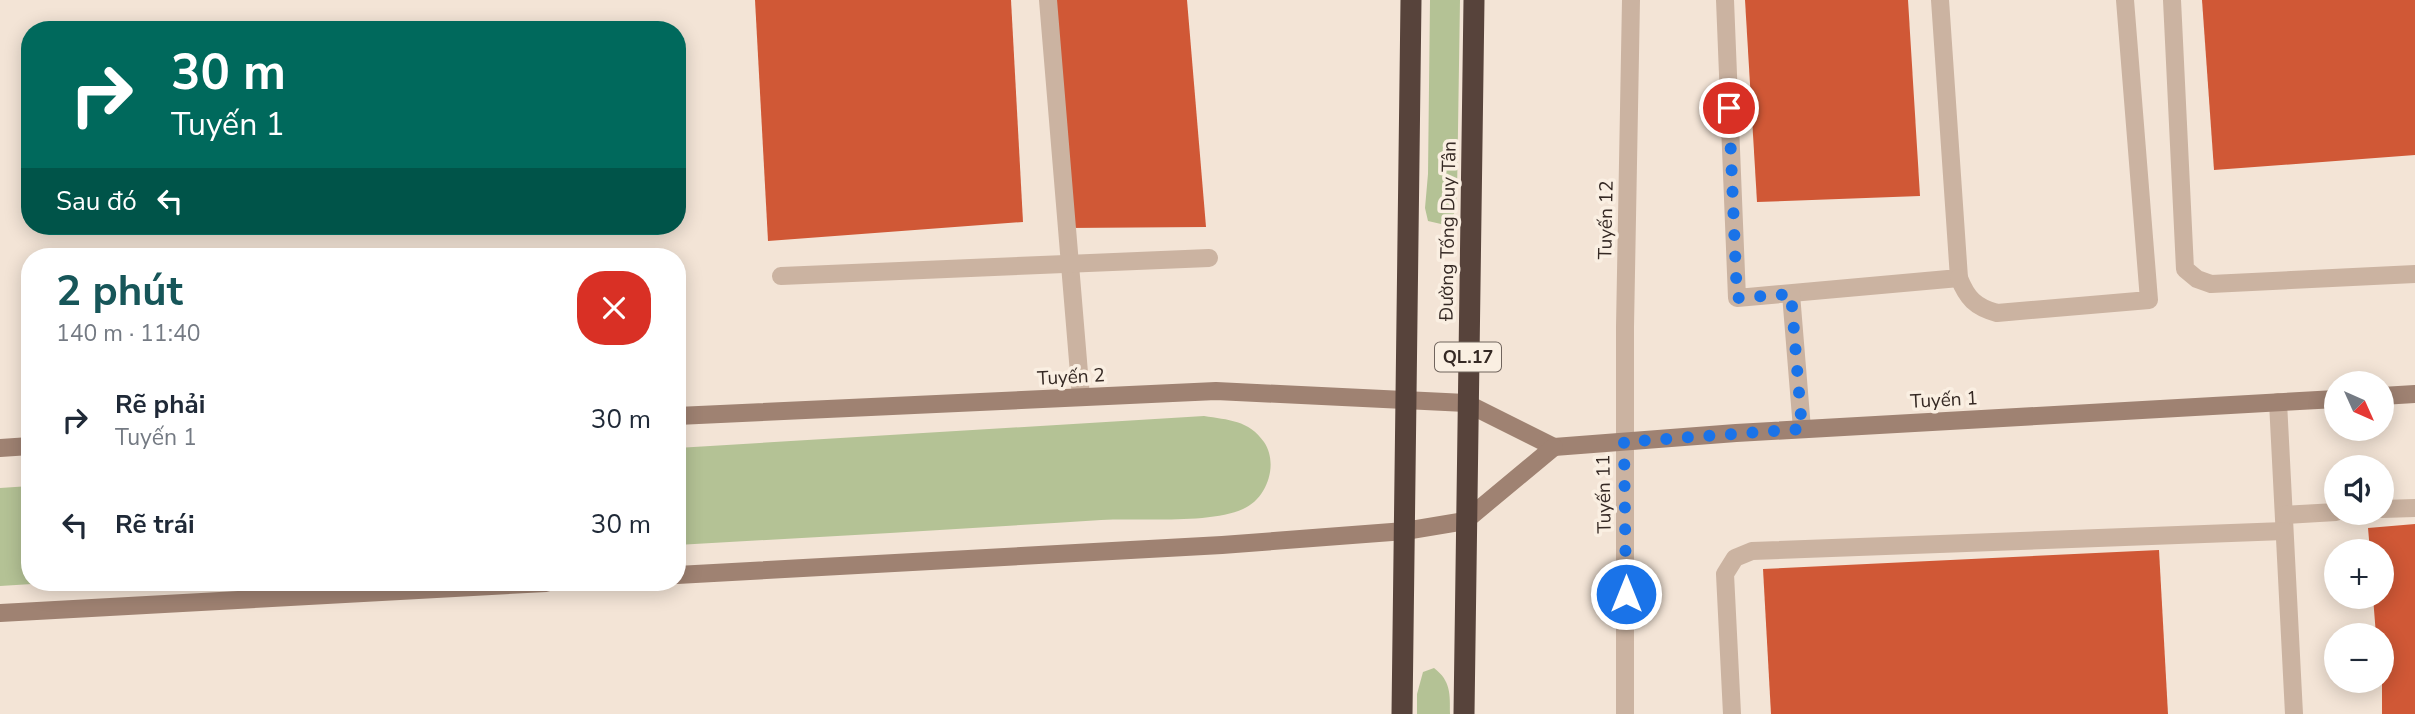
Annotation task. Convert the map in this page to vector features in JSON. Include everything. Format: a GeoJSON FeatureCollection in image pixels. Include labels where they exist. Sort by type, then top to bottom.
{"type":"FeatureCollection","features":[{"type":"Feature","properties":{"kind":"highway","name":"Đường Tống Duy Tân"},"geometry":{"type":"LineString","coordinates":[[1402,714],[1411,0]]}},
{"type":"Feature","properties":{"kind":"highway","name":"Đường Tống Duy Tân"},"geometry":{"type":"LineString","coordinates":[[1464,714],[1466,403],[1474,0]]}},
{"type":"Feature","properties":{"kind":"main road","name":"Tuyến 2"},"geometry":{"type":"LineString","coordinates":[[686,416],[1216,391],[1408,398],[1466,403]]}},
{"type":"Feature","properties":{"kind":"main road"},"geometry":{"type":"LineString","coordinates":[[2394,395],[2415,394]]}},
{"type":"Feature","properties":{"kind":"main road","name":"Tuyến 1"},"geometry":{"type":"LineString","coordinates":[[1554,447],[1802,429],[2324,400]]}},
{"type":"Feature","properties":{"kind":"main road"},"geometry":{"type":"LineString","coordinates":[[686,575],[1222,545],[1405,531],[1465,521],[1554,447],[1466,403]]}},
{"type":"Feature","properties":{"kind":"main road"},"geometry":{"type":"LineString","coordinates":[[0,448],[21,447]]}},
{"type":"Feature","properties":{"kind":"main road"},"geometry":{"type":"LineString","coordinates":[[0,613],[400,591]]}},
{"type":"Feature","properties":{"kind":"street"},"geometry":{"type":"LineString","coordinates":[[1048,0],[1081,397]]}},
{"type":"Feature","properties":{"kind":"street","name":"Tuyến 12"},"geometry":{"type":"LineString","coordinates":[[1624,442],[1631,0]]}},
{"type":"Feature","properties":{"kind":"street"},"geometry":{"type":"LineString","coordinates":[[1725,0],[1737,298],[1958,278]]}},
{"type":"Feature","properties":{"kind":"street"},"geometry":{"type":"LineString","coordinates":[[1940,0],[1958,278],[1965,293],[1979,308],[1997,313],[2149,300],[2125,0]]}},
{"type":"Feature","properties":{"kind":"street"},"geometry":{"type":"LineString","coordinates":[[2172,0],[2185,268],[2197,279],[2211,284],[2415,274]]}},
{"type":"Feature","properties":{"kind":"street"},"geometry":{"type":"LineString","coordinates":[[780,276],[1209,258]]}},
{"type":"Feature","properties":{"kind":"street"},"geometry":{"type":"LineString","coordinates":[[1791,294],[1802,429]]}},
{"type":"Feature","properties":{"kind":"street"},"geometry":{"type":"LineString","coordinates":[[2278,402],[2294,714]]}},
{"type":"Feature","properties":{"kind":"street","name":"Tuyến 11"},"geometry":{"type":"LineString","coordinates":[[1624,442],[1625,714]]}},
{"type":"Feature","properties":{"kind":"street"},"geometry":{"type":"LineString","coordinates":[[2394,509],[2415,508]]}},
{"type":"Feature","properties":{"kind":"street"},"geometry":{"type":"LineString","coordinates":[[1732,714],[1725,574],[1735,558],[1752,551],[2284,523],[2324,515]]}},
{"type":"Feature","properties":{"kind":"green space"},"geometry":{"type":"Polygon","coordinates":[[[1430,0],[1460,0],[1457,194],[1454,214],[1441,224],[1428,221],[1425,208],[1428,174],[1430,0]]]}},
{"type":"Feature","properties":{"kind":"green space"},"geometry":{"type":"Polygon","coordinates":[[[1204,416],[1230,420],[1252,429],[1268,451],[1270,470],[1264,489],[1251,504],[1229,514],[1212,517],[1101,520],[686,544],[686,447],[1204,416]]]}},
{"type":"Feature","properties":{"kind":"green space"},"geometry":{"type":"Polygon","coordinates":[[[21,487],[21,585],[0,586],[0,488],[21,487]]]}},
{"type":"Feature","properties":{"kind":"green space"},"geometry":{"type":"Polygon","coordinates":[[[1434,668],[1447,683],[1450,714],[1417,714],[1417,694],[1423,672],[1434,668]]]}},
{"type":"Feature","properties":{"kind":"building"},"geometry":{"type":"Polygon","coordinates":[[[755,0],[1011,0],[1023,222],[768,241],[755,0]]]}},
{"type":"Feature","properties":{"kind":"building"},"geometry":{"type":"Polygon","coordinates":[[[1055,0],[1187,0],[1206,227],[1066,228],[1055,0]]]}},
{"type":"Feature","properties":{"kind":"building"},"geometry":{"type":"Polygon","coordinates":[[[1745,0],[1908,0],[1920,196],[1757,202],[1745,0]]]}},
{"type":"Feature","properties":{"kind":"building"},"geometry":{"type":"Polygon","coordinates":[[[2202,0],[2415,0],[2415,155],[2214,170],[2202,0]]]}},
{"type":"Feature","properties":{"kind":"building"},"geometry":{"type":"Polygon","coordinates":[[[2415,524],[2415,714],[2382,714],[2382,693],[2394,693],[2394,623],[2375,623],[2374,609],[2394,609],[2394,539],[2369,539],[2368,528],[2415,524]]]}},
{"type":"Feature","properties":{"kind":"building"},"geometry":{"type":"Polygon","coordinates":[[[2159,550],[2168,714],[1771,714],[1763,569],[2159,550]]]}},
{"type":"Feature","properties":{"kind":"route"},"geometry":{"type":"LineString","coordinates":[[1626,594],[1624,442],[1802,429],[1791,294],[1737,298],[1729,108]]}}]}
